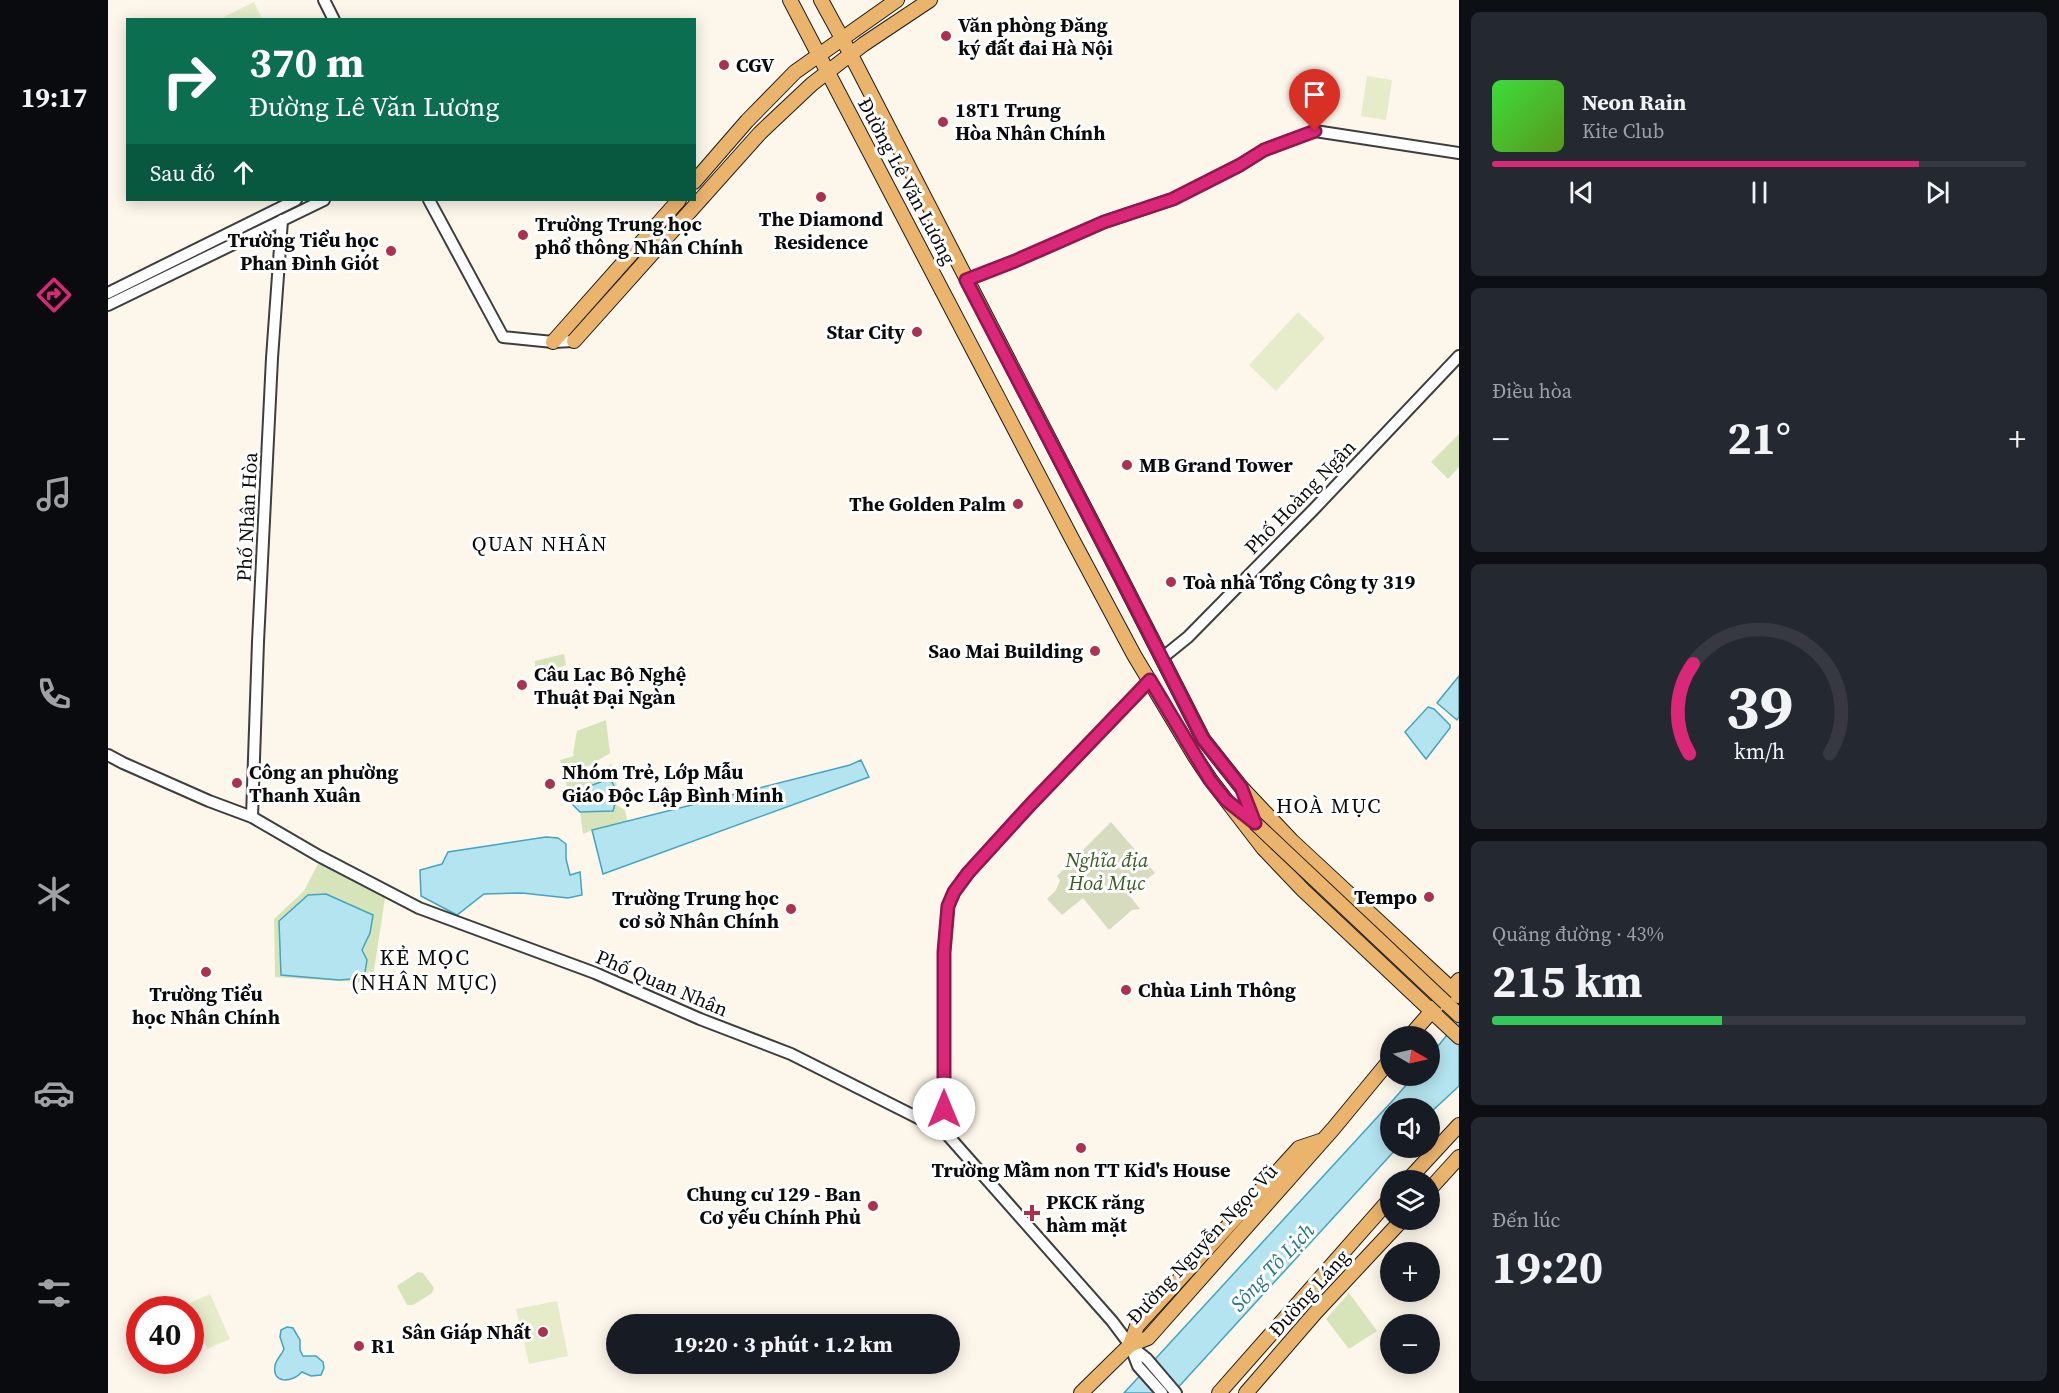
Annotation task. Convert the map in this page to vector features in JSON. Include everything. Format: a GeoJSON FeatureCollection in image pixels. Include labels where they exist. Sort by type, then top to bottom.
{"type":"FeatureCollection","features":[{"type":"Feature","properties":{"kind":"main road","name":"Đường Lê Văn Lương"},"geometry":{"type":"LineString","coordinates":[[790,0],[1071,537],[1194,755],[1263,848],[1303,890],[1459,1037]]}},
{"type":"Feature","properties":{"kind":"main road","name":"Đường Lê Văn Lương"},"geometry":{"type":"LineString","coordinates":[[821,0],[1203,739],[1241,787],[1292,842],[1406,947],[1456,988]]}},
{"type":"Feature","properties":{"kind":"main road"},"geometry":{"type":"LineString","coordinates":[[696,180],[747,121],[795,72],[897,0]]}},
{"type":"Feature","properties":{"kind":"main road"},"geometry":{"type":"LineString","coordinates":[[574,341],[760,133],[812,84],[930,0]]}},
{"type":"Feature","properties":{"kind":"main road"},"geometry":{"type":"LineString","coordinates":[[747,121],[760,133]]}},
{"type":"Feature","properties":{"kind":"main road"},"geometry":{"type":"LineString","coordinates":[[553,342],[678,201]]}},
{"type":"Feature","properties":{"kind":"main road"},"geometry":{"type":"LineString","coordinates":[[637,248],[645,260]]}},
{"type":"Feature","properties":{"kind":"main road"},"geometry":{"type":"LineString","coordinates":[[994,388],[1016,374]]}},
{"type":"Feature","properties":{"kind":"main road"},"geometry":{"type":"LineString","coordinates":[[1241,787],[1255,823]]}},
{"type":"Feature","properties":{"kind":"main road"},"geometry":{"type":"LineString","coordinates":[[1226,800],[1255,823],[1459,1016]]}},
{"type":"Feature","properties":{"kind":"main road"},"geometry":{"type":"LineString","coordinates":[[1387,968],[1406,947]]}},
{"type":"Feature","properties":{"kind":"main road"},"geometry":{"type":"LineString","coordinates":[[1419,1026],[1456,988]]}},
{"type":"Feature","properties":{"kind":"main road","name":"Đường Nguyễn Ngọc Vũ"},"geometry":{"type":"LineString","coordinates":[[1081,1393],[1130,1345],[1137,1326],[1299,1148],[1322,1140],[1380,1072]]}},
{"type":"Feature","properties":{"kind":"main road"},"geometry":{"type":"LineString","coordinates":[[1417,1170],[1459,1125]]}},
{"type":"Feature","properties":{"kind":"main road"},"geometry":{"type":"LineString","coordinates":[[1440,1178],[1459,1157]]}},
{"type":"Feature","properties":{"kind":"main road","name":"Đường Láng"},"geometry":{"type":"LineString","coordinates":[[1219,1393],[1380,1210]]}},
{"type":"Feature","properties":{"kind":"main road","name":"Đường Láng"},"geometry":{"type":"LineString","coordinates":[[1246,1393],[1393,1230]]}},
{"type":"Feature","properties":{"kind":"main road"},"geometry":{"type":"LineString","coordinates":[[1274,1332],[1288,1345]]}},
{"type":"Feature","properties":{"kind":"street"},"geometry":{"type":"LineString","coordinates":[[324,0],[333,18]]}},
{"type":"Feature","properties":{"kind":"street"},"geometry":{"type":"LineString","coordinates":[[966,280],[1104,222],[1173,199],[1240,165],[1264,150],[1315,131],[1459,153]]}},
{"type":"Feature","properties":{"kind":"street"},"geometry":{"type":"LineString","coordinates":[[108,293],[294,201]]}},
{"type":"Feature","properties":{"kind":"street"},"geometry":{"type":"LineString","coordinates":[[108,305],[322,201]]}},
{"type":"Feature","properties":{"kind":"street"},"geometry":{"type":"LineString","coordinates":[[430,201],[503,337],[553,342],[574,341]]}},
{"type":"Feature","properties":{"kind":"street","name":"Phố Nhân Hòa"},"geometry":{"type":"LineString","coordinates":[[252,817],[272,355],[282,220]]}},
{"type":"Feature","properties":{"kind":"street","name":"Phố Hoàng Ngân"},"geometry":{"type":"LineString","coordinates":[[1162,657],[1188,638],[1316,508],[1459,356]]}},
{"type":"Feature","properties":{"kind":"street"},"geometry":{"type":"LineString","coordinates":[[944,1131],[944,952],[947,915],[954,892],[968,873],[1031,804],[1150,680]]}},
{"type":"Feature","properties":{"kind":"street","name":"Phố Quan Nhân"},"geometry":{"type":"LineString","coordinates":[[108,755],[209,801],[252,817],[319,856],[419,908],[595,973],[700,1019],[791,1054],[944,1131],[1112,1321],[1143,1362]]}},
{"type":"Feature","properties":{"kind":"street"},"geometry":{"type":"LineString","coordinates":[[1143,1362],[1162,1393]]}},
{"type":"Feature","properties":{"kind":"street"},"geometry":{"type":"LineString","coordinates":[[1143,1362],[1176,1393]]}},
{"type":"Feature","properties":{"kind":"green space"},"geometry":{"type":"Polygon","coordinates":[[[254,2],[262,18],[224,18],[254,2]]]}},
{"type":"Feature","properties":{"kind":"green space"},"geometry":{"type":"Polygon","coordinates":[[[1367,76],[1392,80],[1386,120],[1361,116],[1367,76]]]}},
{"type":"Feature","properties":{"kind":"green space"},"geometry":{"type":"Polygon","coordinates":[[[1298,312],[1325,338],[1276,391],[1249,365],[1298,312]]]}},
{"type":"Feature","properties":{"kind":"green space"},"geometry":{"type":"Polygon","coordinates":[[[1459,434],[1459,467],[1448,479],[1431,462],[1459,434]]]}},
{"type":"Feature","properties":{"kind":"green space"},"geometry":{"type":"Polygon","coordinates":[[[564,654],[566,665],[536,676],[535,661],[564,654]]]}},
{"type":"Feature","properties":{"kind":"green space"},"geometry":{"type":"Polygon","coordinates":[[[606,720],[610,753],[580,771],[582,777],[593,772],[605,774],[611,763],[619,794],[612,781],[605,779],[581,789],[571,802],[560,760],[574,756],[577,731],[606,720]]]}},
{"type":"Feature","properties":{"kind":"green space"},"geometry":{"type":"Polygon","coordinates":[[[615,804],[625,810],[628,825],[592,830],[583,834],[580,812],[613,811],[615,804]]]}},
{"type":"Feature","properties":{"kind":"green space","name":"Nghĩa địa Hoả Mục"},"geometry":{"type":"Polygon","coordinates":[[[1111,822],[1155,873],[1128,894],[1140,909],[1132,910],[1109,930],[1083,898],[1062,915],[1047,899],[1056,890],[1060,880],[1057,876],[1111,822]]]}},
{"type":"Feature","properties":{"kind":"green space"},"geometry":{"type":"Polygon","coordinates":[[[320,860],[385,898],[372,983],[275,977],[274,919],[304,891],[320,860]]]}},
{"type":"Feature","properties":{"kind":"green space"},"geometry":{"type":"Polygon","coordinates":[[[418,1272],[423,1273],[434,1288],[432,1293],[413,1305],[407,1305],[397,1286],[418,1272]]]}},
{"type":"Feature","properties":{"kind":"green space"},"geometry":{"type":"Polygon","coordinates":[[[1349,1293],[1377,1331],[1349,1349],[1326,1319],[1349,1293]]]}},
{"type":"Feature","properties":{"kind":"green space"},"geometry":{"type":"Polygon","coordinates":[[[210,1294],[230,1339],[207,1349],[204,1342],[204,1297],[210,1294]]]}},
{"type":"Feature","properties":{"kind":"green space","name":"Sân Giáp Nhất"},"geometry":{"type":"Polygon","coordinates":[[[557,1301],[568,1356],[529,1364],[516,1309],[557,1301]]]}},
{"type":"Feature","properties":{"kind":"water"},"geometry":{"type":"Polygon","coordinates":[[[1459,676],[1459,717],[1457,720],[1437,703],[1459,676]]]}},
{"type":"Feature","properties":{"kind":"water"},"geometry":{"type":"Polygon","coordinates":[[[1428,707],[1434,709],[1450,725],[1450,728],[1426,759],[1405,732],[1428,707]]]}},
{"type":"Feature","properties":{"kind":"water"},"geometry":{"type":"Polygon","coordinates":[[[861,760],[869,777],[603,874],[592,830],[850,765],[861,760]]]}},
{"type":"Feature","properties":{"kind":"water"},"geometry":{"type":"Polygon","coordinates":[[[606,780],[612,782],[618,794],[613,811],[580,812],[573,805],[581,791],[606,780]]]}},
{"type":"Feature","properties":{"kind":"water"},"geometry":{"type":"Polygon","coordinates":[[[546,837],[558,838],[566,844],[566,859],[570,875],[580,872],[582,895],[568,898],[522,893],[484,894],[457,915],[421,896],[420,870],[442,864],[448,852],[546,837]]]}},
{"type":"Feature","properties":{"kind":"water"},"geometry":{"type":"Polygon","coordinates":[[[326,894],[373,915],[370,933],[362,950],[367,960],[364,978],[339,980],[281,975],[279,921],[308,895],[326,894]]]}},
{"type":"Feature","properties":{"kind":"water"},"geometry":{"type":"Polygon","coordinates":[[[1459,1020],[1459,1086],[1440,1104],[1440,1098],[1395,1098],[1405,1086],[1440,1086],[1440,1044],[1459,1020]]]}},
{"type":"Feature","properties":{"kind":"water","name":"Sông Tô Lịch"},"geometry":{"type":"Polygon","coordinates":[[[1380,1114],[1380,1158],[1388,1158],[1173,1393],[1124,1393],[1380,1114]]]}},
{"type":"Feature","properties":{"kind":"water"},"geometry":{"type":"Polygon","coordinates":[[[287,1327],[293,1328],[300,1340],[300,1350],[303,1356],[316,1356],[323,1362],[324,1368],[321,1375],[311,1376],[302,1372],[288,1380],[277,1376],[276,1364],[284,1349],[280,1337],[281,1330],[287,1327]]]}},
{"type":"Feature","properties":{"kind":"place","name":"Văn phòng Đăng ký đất đai Hà Nội"},"geometry":{"type":"Point","coordinates":[946,36]}},
{"type":"Feature","properties":{"kind":"place","name":"CGV"},"geometry":{"type":"Point","coordinates":[724,65]}},
{"type":"Feature","properties":{"kind":"place","name":"18T1 Trung Hòa Nhân Chính"},"geometry":{"type":"Point","coordinates":[943,122]}},
{"type":"Feature","properties":{"kind":"place","name":"The Diamond Residence"},"geometry":{"type":"Point","coordinates":[821,197]}},
{"type":"Feature","properties":{"kind":"place","name":"Trường Trung học phổ thông Nhân Chính"},"geometry":{"type":"Point","coordinates":[523,235]}},
{"type":"Feature","properties":{"kind":"place","name":"Trường Tiểu học Phan Đình Giót"},"geometry":{"type":"Point","coordinates":[391,251]}},
{"type":"Feature","properties":{"kind":"place","name":"Star City"},"geometry":{"type":"Point","coordinates":[917,332]}},
{"type":"Feature","properties":{"kind":"place","name":"MB Grand Tower"},"geometry":{"type":"Point","coordinates":[1127,465]}},
{"type":"Feature","properties":{"kind":"place","name":"The Golden Palm"},"geometry":{"type":"Point","coordinates":[1018,504]}},
{"type":"Feature","properties":{"kind":"place","name":"Toà nhà Tổng Công ty 319"},"geometry":{"type":"Point","coordinates":[1171,582]}},
{"type":"Feature","properties":{"kind":"place","name":"Sao Mai Building"},"geometry":{"type":"Point","coordinates":[1095,651]}},
{"type":"Feature","properties":{"kind":"place","name":"Câu Lạc Bộ Nghệ Thuật Đại Ngàn"},"geometry":{"type":"Point","coordinates":[522,685]}},
{"type":"Feature","properties":{"kind":"place","name":"Công an phường Thanh Xuân"},"geometry":{"type":"Point","coordinates":[237,783]}},
{"type":"Feature","properties":{"kind":"place","name":"Nhóm Trẻ, Lớp Mẫu Giáo Độc Lập Bình Minh"},"geometry":{"type":"Point","coordinates":[550,784]}},
{"type":"Feature","properties":{"kind":"place","name":"Tempo"},"geometry":{"type":"Point","coordinates":[1429,897]}},
{"type":"Feature","properties":{"kind":"place","name":"Trường Trung học cơ sở Nhân Chính"},"geometry":{"type":"Point","coordinates":[791,909]}},
{"type":"Feature","properties":{"kind":"place","name":"Trường Tiểu học Nhân Chính"},"geometry":{"type":"Point","coordinates":[206,972]}},
{"type":"Feature","properties":{"kind":"place","name":"Chùa Linh Thông"},"geometry":{"type":"Point","coordinates":[1126,990]}},
{"type":"Feature","properties":{"kind":"place","name":"Trường Mầm non TT Kid's House"},"geometry":{"type":"Point","coordinates":[1081,1148]}},
{"type":"Feature","properties":{"kind":"place","name":"Chung cư 129 - Ban Cơ yếu Chính Phủ"},"geometry":{"type":"Point","coordinates":[873,1206]}},
{"type":"Feature","properties":{"kind":"place","name":"PKCK răng hàm mặt"},"geometry":{"type":"Point","coordinates":[1032,1213]}},
{"type":"Feature","properties":{"kind":"place","name":"Sân Giáp Nhất"},"geometry":{"type":"Point","coordinates":[543,1332]}},
{"type":"Feature","properties":{"kind":"place","name":"R1"},"geometry":{"type":"Point","coordinates":[359,1346]}},
{"type":"Feature","properties":{"kind":"district","name":"QUAN NHÂN"},"geometry":{"type":"Point","coordinates":[540,543]}},
{"type":"Feature","properties":{"kind":"district","name":"HOÀ MỤC"},"geometry":{"type":"Point","coordinates":[1329,805]}},
{"type":"Feature","properties":{"kind":"district","name":"KẺ MỌC (NHÂN MỤC)"},"geometry":{"type":"Point","coordinates":[425,970]}},
{"type":"Feature","properties":{"kind":"route"},"geometry":{"type":"LineString","coordinates":[[944,1109],[945,923],[948,906],[954,892],[968,873],[1031,804],[1150,680],[1210,780],[1226,800],[1255,823],[1241,787],[1203,739],[966,280],[1104,222],[1173,199],[1240,165],[1264,150],[1315,131]]}}]}
